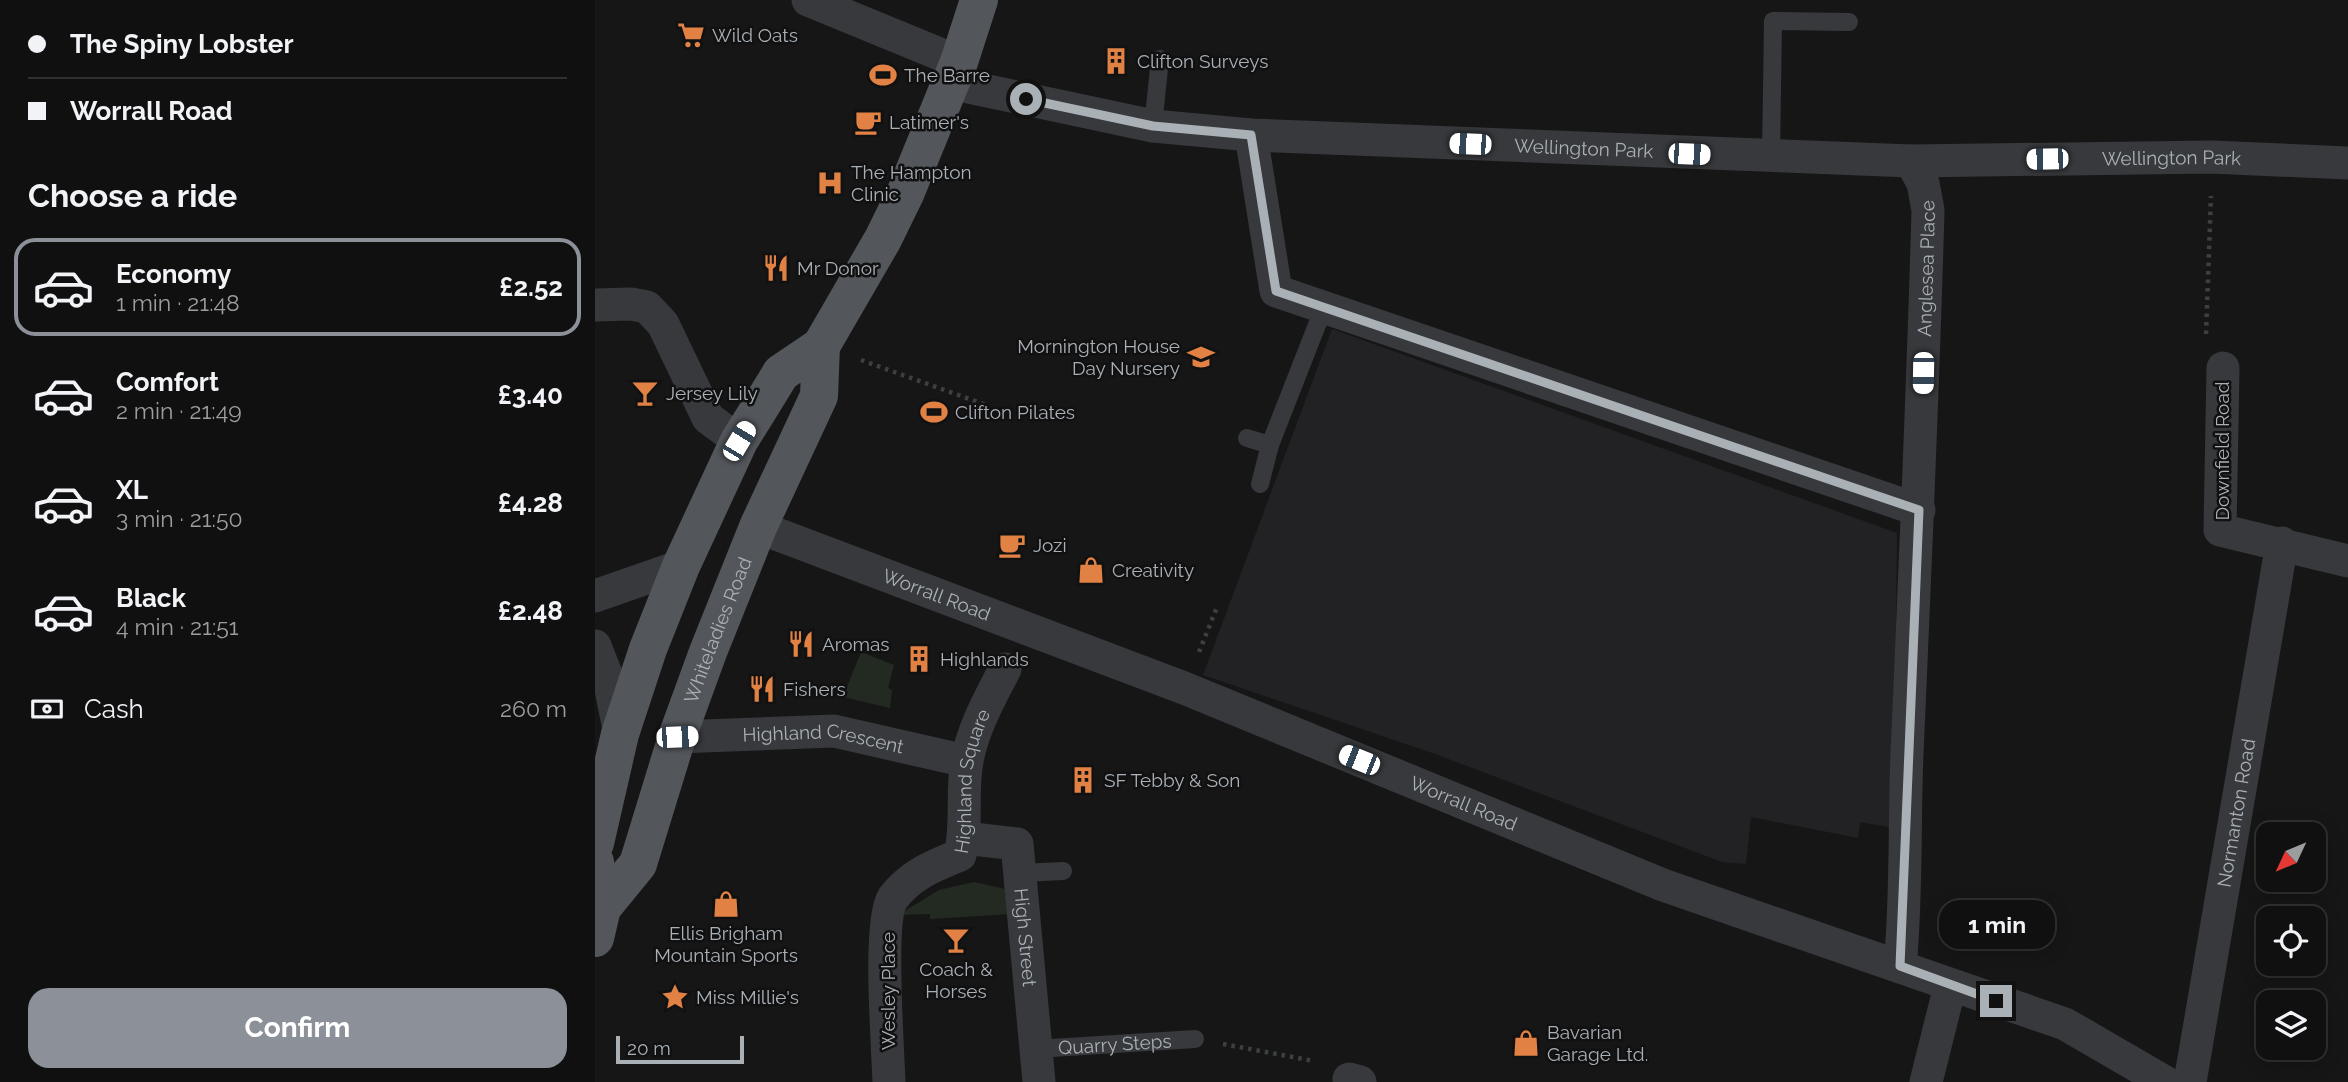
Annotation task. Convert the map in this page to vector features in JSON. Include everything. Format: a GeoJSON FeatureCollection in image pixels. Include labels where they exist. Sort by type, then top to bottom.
{"type":"FeatureCollection","features":[{"type":"Feature","properties":{"kind":"main road","name":"Whiteladies Road"},"geometry":{"type":"LineString","coordinates":[[597,918],[638,864],[677,737],[758,527],[819,396],[821,346],[905,194],[955,73],[979,0]]}},
{"type":"Feature","properties":{"kind":"main road","name":"Whiteladies Road"},"geometry":{"type":"LineString","coordinates":[[595,843],[619,734],[648,649],[681,566],[739,441],[781,373],[821,346]]}},
{"type":"Feature","properties":{"kind":"main road","name":"Whiteladies Road"},"geometry":{"type":"LineString","coordinates":[[595,862],[597,918]]}},
{"type":"Feature","properties":{"kind":"street","name":"Wellington Park"},"geometry":{"type":"LineString","coordinates":[[808,0],[955,73],[1153,126],[1251,135],[1771,157],[1911,161],[2211,157],[2348,163]]}},
{"type":"Feature","properties":{"kind":"street"},"geometry":{"type":"LineString","coordinates":[[1251,135],[1276,291],[1919,510]]}},
{"type":"Feature","properties":{"kind":"street","name":"Anglesea Place"},"geometry":{"type":"LineString","coordinates":[[1900,966],[1919,510],[1928,210],[1923,183],[1911,161]]}},
{"type":"Feature","properties":{"kind":"street"},"geometry":{"type":"LineString","coordinates":[[595,305],[631,303],[647,307],[663,324],[708,418],[739,441]]}},
{"type":"Feature","properties":{"kind":"street","name":"Downfield Road"},"geometry":{"type":"LineString","coordinates":[[2223,368],[2220,530],[2283,543],[2348,561]]}},
{"type":"Feature","properties":{"kind":"street","name":"Worrall Road"},"geometry":{"type":"LineString","coordinates":[[758,527],[1184,688],[1663,885],[2066,1024],[2147,1078]]}},
{"type":"Feature","properties":{"kind":"street","name":"Normanton Road"},"geometry":{"type":"LineString","coordinates":[[2190,1082],[2283,543]]}},
{"type":"Feature","properties":{"kind":"street"},"geometry":{"type":"LineString","coordinates":[[595,596],[681,566]]}},
{"type":"Feature","properties":{"kind":"street"},"geometry":{"type":"LineString","coordinates":[[595,646],[610,684],[619,734]]}},
{"type":"Feature","properties":{"kind":"street","name":"Highland Square"},"geometry":{"type":"LineString","coordinates":[[891,901],[914,875],[960,855],[964,838],[966,761],[982,713],[1005,669]]}},
{"type":"Feature","properties":{"kind":"street","name":"Highland Crescent"},"geometry":{"type":"LineString","coordinates":[[677,737],[834,731],[966,761]]}},
{"type":"Feature","properties":{"kind":"street","name":"High Street"},"geometry":{"type":"LineString","coordinates":[[964,838],[1017,844],[1022,873],[1039,1082]]}},
{"type":"Feature","properties":{"kind":"street","name":"Wesley Place"},"geometry":{"type":"LineString","coordinates":[[889,1082],[886,935],[891,901]]}},
{"type":"Feature","properties":{"kind":"street"},"geometry":{"type":"LineString","coordinates":[[1926,1082],[1950,986]]}},
{"type":"Feature","properties":{"kind":"lane"},"geometry":{"type":"LineString","coordinates":[[1771,157],[1773,21],[1849,22]]}},
{"type":"Feature","properties":{"kind":"lane"},"geometry":{"type":"LineString","coordinates":[[1153,126],[1160,59]]}},
{"type":"Feature","properties":{"kind":"lane"},"geometry":{"type":"LineString","coordinates":[[1260,484],[1270,445],[1324,307]]}},
{"type":"Feature","properties":{"kind":"lane"},"geometry":{"type":"LineString","coordinates":[[1247,438],[1270,445]]}},
{"type":"Feature","properties":{"kind":"lane"},"geometry":{"type":"LineString","coordinates":[[1022,873],[1063,871]]}},
{"type":"Feature","properties":{"kind":"lane","name":"Quarry Steps"},"geometry":{"type":"LineString","coordinates":[[1036,1049],[1195,1039]]}},
{"type":"Feature","properties":{"kind":"path"},"geometry":{"type":"LineString","coordinates":[[2211,157],[2204,366],[2223,368]]}},
{"type":"Feature","properties":{"kind":"path"},"geometry":{"type":"LineString","coordinates":[[821,346],[989,406]]}},
{"type":"Feature","properties":{"kind":"path"},"geometry":{"type":"LineString","coordinates":[[1184,688],[1217,607]]}},
{"type":"Feature","properties":{"kind":"path"},"geometry":{"type":"LineString","coordinates":[[1195,1039],[1344,1077]]}},
{"type":"Feature","properties":{"kind":"shaded area"},"geometry":{"type":"Polygon","coordinates":[[[1332,329],[1897,533],[1894,828],[1860,822],[1858,838],[1751,817],[1746,864],[1722,862],[1435,754],[1203,675],[1332,329]]]}},
{"type":"Feature","properties":{"kind":"shaded area"},"geometry":{"type":"Polygon","coordinates":[[[861,652],[894,665],[888,688],[892,690],[890,708],[843,697],[861,652]]]}},
{"type":"Feature","properties":{"kind":"shaded area"},"geometry":{"type":"Polygon","coordinates":[[[974,882],[1005,889],[1012,914],[930,919],[930,914],[898,915],[939,890],[974,882]]]}},
{"type":"Feature","properties":{"kind":"place","name":"Wild Oats"},"geometry":{"type":"Point","coordinates":[691,35]}},
{"type":"Feature","properties":{"kind":"place","name":"Clifton Surveys"},"geometry":{"type":"Point","coordinates":[1116,61]}},
{"type":"Feature","properties":{"kind":"place","name":"The Barre"},"geometry":{"type":"Point","coordinates":[883,75]}},
{"type":"Feature","properties":{"kind":"place","name":"Latimer's"},"geometry":{"type":"Point","coordinates":[868,122]}},
{"type":"Feature","properties":{"kind":"place","name":"The Hampton Clinic"},"geometry":{"type":"Point","coordinates":[830,183]}},
{"type":"Feature","properties":{"kind":"place","name":"Mr Donor"},"geometry":{"type":"Point","coordinates":[776,268]}},
{"type":"Feature","properties":{"kind":"place","name":"Mornington House Day Nursery"},"geometry":{"type":"Point","coordinates":[1201,357]}},
{"type":"Feature","properties":{"kind":"place","name":"Jersey Lily"},"geometry":{"type":"Point","coordinates":[645,393]}},
{"type":"Feature","properties":{"kind":"place","name":"Clifton Pilates"},"geometry":{"type":"Point","coordinates":[934,412]}},
{"type":"Feature","properties":{"kind":"place","name":"Jozi"},"geometry":{"type":"Point","coordinates":[1012,545]}},
{"type":"Feature","properties":{"kind":"place","name":"Creativity"},"geometry":{"type":"Point","coordinates":[1091,570]}},
{"type":"Feature","properties":{"kind":"place","name":"Aromas"},"geometry":{"type":"Point","coordinates":[801,644]}},
{"type":"Feature","properties":{"kind":"place","name":"Highlands"},"geometry":{"type":"Point","coordinates":[919,659]}},
{"type":"Feature","properties":{"kind":"place","name":"Fishers"},"geometry":{"type":"Point","coordinates":[762,689]}},
{"type":"Feature","properties":{"kind":"place","name":"SF Tebby & Son"},"geometry":{"type":"Point","coordinates":[1083,780]}},
{"type":"Feature","properties":{"kind":"place","name":"Ellis Brigham Mountain Sports"},"geometry":{"type":"Point","coordinates":[726,904]}},
{"type":"Feature","properties":{"kind":"place","name":"Coach & Horses"},"geometry":{"type":"Point","coordinates":[956,940]}},
{"type":"Feature","properties":{"kind":"place","name":"Miss Millie's"},"geometry":{"type":"Point","coordinates":[675,997]}},
{"type":"Feature","properties":{"kind":"place","name":"Bavarian Garage Ltd."},"geometry":{"type":"Point","coordinates":[1526,1043]}},
{"type":"Feature","properties":{"kind":"route"},"geometry":{"type":"LineString","coordinates":[[1026,99],[1153,126],[1251,135],[1276,291],[1919,510],[1907,758],[1904,922],[1900,966],[1996,1001]]}}]}
